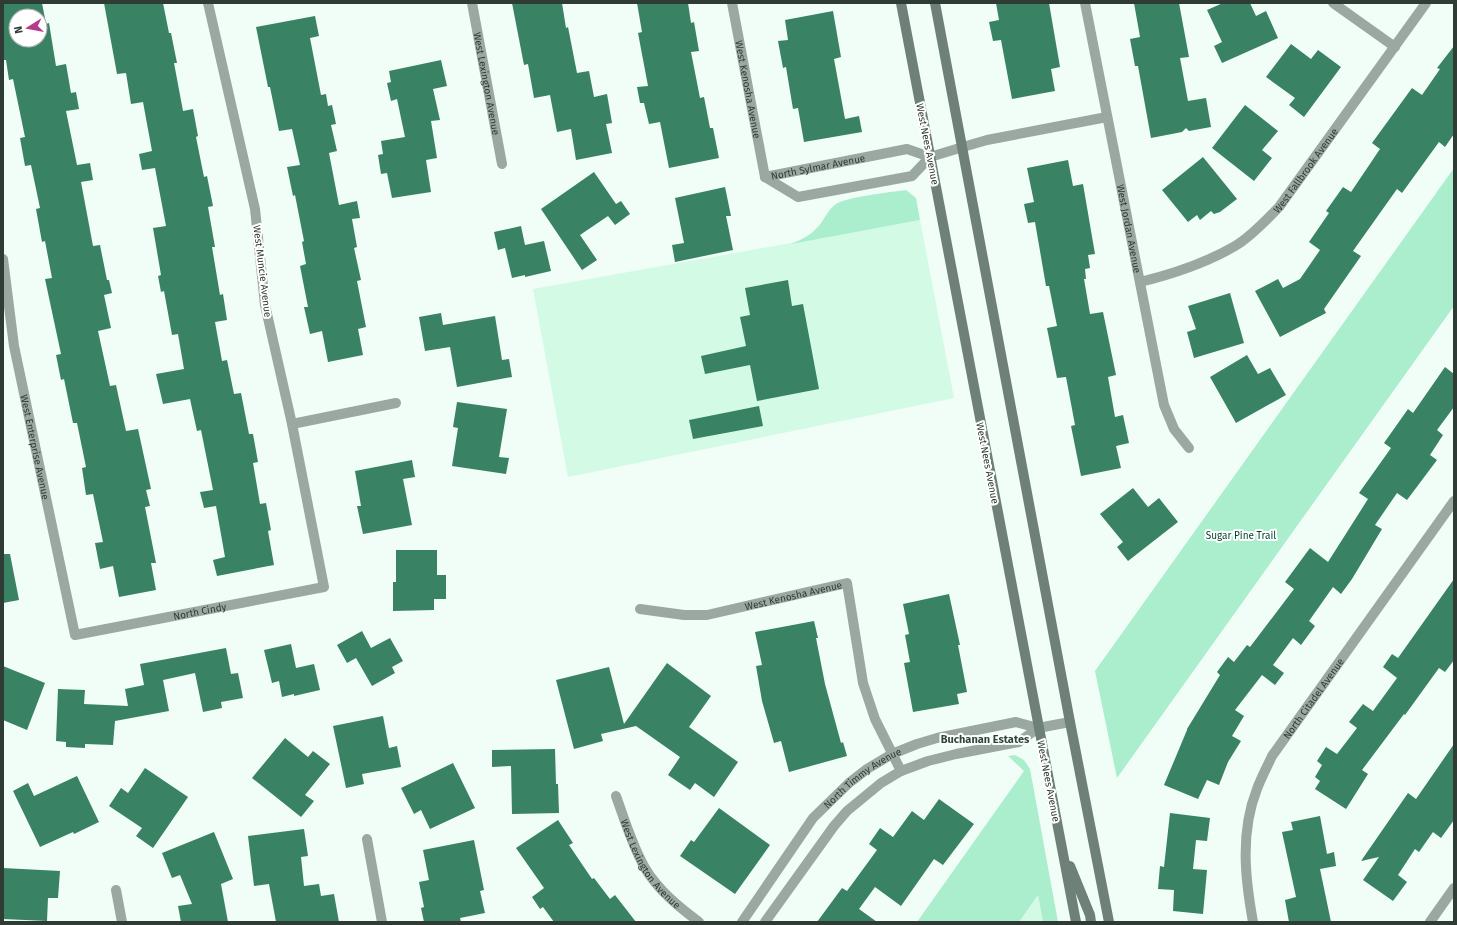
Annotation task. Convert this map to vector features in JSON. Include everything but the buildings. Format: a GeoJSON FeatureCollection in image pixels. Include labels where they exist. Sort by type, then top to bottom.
{"type":"FeatureCollection","features":[{"type":"Feature","properties":{"kind":"main road","name":"West Nees Avenue"},"geometry":{"type":"LineString","coordinates":[[902,3],[1038,728],[1076,922]]}},
{"type":"Feature","properties":{"kind":"main road"},"geometry":{"type":"LineString","coordinates":[[935,3],[1109,922]]}},
{"type":"Feature","properties":{"kind":"main road"},"geometry":{"type":"LineString","coordinates":[[1062,846],[1090,915],[1091,922]]}},
{"type":"Feature","properties":{"kind":"street","name":"West Muncie Avenue"},"geometry":{"type":"LineString","coordinates":[[210,3],[255,209],[265,305],[292,424],[324,587]]}},
{"type":"Feature","properties":{"kind":"street","name":"West Lexington Avenue"},"geometry":{"type":"LineString","coordinates":[[472,3],[502,164]]}},
{"type":"Feature","properties":{"kind":"street","name":"West Kenosha Avenue"},"geometry":{"type":"LineString","coordinates":[[732,3],[765,176]]}},
{"type":"Feature","properties":{"kind":"street","name":"West Jordan Avenue"},"geometry":{"type":"LineString","coordinates":[[1085,3],[1164,405],[1174,428],[1189,448]]}},
{"type":"Feature","properties":{"kind":"street"},"geometry":{"type":"LineString","coordinates":[[1333,3],[1395,47]]}},
{"type":"Feature","properties":{"kind":"street","name":"West Fallbrook Avenue"},"geometry":{"type":"LineString","coordinates":[[1140,282],[1170,274],[1204,261],[1236,245],[1258,228],[1279,207],[1426,3]]}},
{"type":"Feature","properties":{"kind":"street","name":"North Sylmar Avenue"},"geometry":{"type":"LineString","coordinates":[[765,176],[798,198],[912,176],[930,157],[987,140],[1107,117]]}},
{"type":"Feature","properties":{"kind":"street","name":"North Sylmar Avenue"},"geometry":{"type":"LineString","coordinates":[[765,176],[907,149],[930,157]]}},
{"type":"Feature","properties":{"kind":"street","name":"West Enterprise Avenue"},"geometry":{"type":"LineString","coordinates":[[3,258],[14,346],[75,635]]}},
{"type":"Feature","properties":{"kind":"street"},"geometry":{"type":"LineString","coordinates":[[292,424],[396,403]]}},
{"type":"Feature","properties":{"kind":"street","name":"North Citadel Avenue"},"geometry":{"type":"LineString","coordinates":[[1253,922],[1246,887],[1245,853],[1249,820],[1256,790],[1272,756],[1454,501]]}},
{"type":"Feature","properties":{"kind":"street","name":"West Kenosha Avenue"},"geometry":{"type":"LineString","coordinates":[[640,609],[684,615],[707,615],[847,582],[864,683],[875,719],[900,771]]}},
{"type":"Feature","properties":{"kind":"street","name":"North Cindy"},"geometry":{"type":"LineString","coordinates":[[75,635],[324,587]]}},
{"type":"Feature","properties":{"kind":"street","name":"North Timmy Avenue"},"geometry":{"type":"LineString","coordinates":[[742,922],[813,818],[849,783],[892,754],[937,738],[1016,722],[1038,728],[1070,722]]}},
{"type":"Feature","properties":{"kind":"street","name":"North Timmy Avenue"},"geometry":{"type":"LineString","coordinates":[[765,922],[834,826],[847,811],[876,786],[900,771],[935,759],[1020,742],[1038,728]]}},
{"type":"Feature","properties":{"kind":"street","name":"West Lexington Avenue"},"geometry":{"type":"LineString","coordinates":[[616,796],[631,840],[646,869],[662,890],[699,922]]}},
{"type":"Feature","properties":{"kind":"street"},"geometry":{"type":"LineString","coordinates":[[367,839],[382,922]]}},
{"type":"Feature","properties":{"kind":"street"},"geometry":{"type":"LineString","coordinates":[[1432,921],[1454,888]]}},
{"type":"Feature","properties":{"kind":"street"},"geometry":{"type":"LineString","coordinates":[[116,890],[122,922]]}},
{"type":"Feature","properties":{"kind":"shaded area"},"geometry":{"type":"Polygon","coordinates":[[[920,220],[954,398],[568,477],[533,289],[920,220]]]}},
{"type":"Feature","properties":{"kind":"shaded area"},"geometry":{"type":"Polygon","coordinates":[[[1038,895],[1043,922],[1019,922],[1038,895]]]}},
{"type":"Feature","properties":{"kind":"green space","name":"Sugar Pine Trail"},"geometry":{"type":"Polygon","coordinates":[[[1454,168],[1454,306],[1117,778],[1095,671],[1454,168]]]}},
{"type":"Feature","properties":{"kind":"green space"},"geometry":{"type":"Polygon","coordinates":[[[906,190],[916,198],[920,220],[791,244],[804,238],[815,230],[829,210],[842,201],[880,193],[906,190]]]}},
{"type":"Feature","properties":{"kind":"green space"},"geometry":{"type":"Polygon","coordinates":[[[1015,755],[1024,760],[1030,769],[1058,922],[1043,922],[1038,895],[1019,922],[917,922],[1024,771],[1008,756],[1015,755]]]}},
{"type":"Feature","properties":{"kind":"district","name":"Buchanan Estates"},"geometry":{"type":"Point","coordinates":[985,739]}}]}
